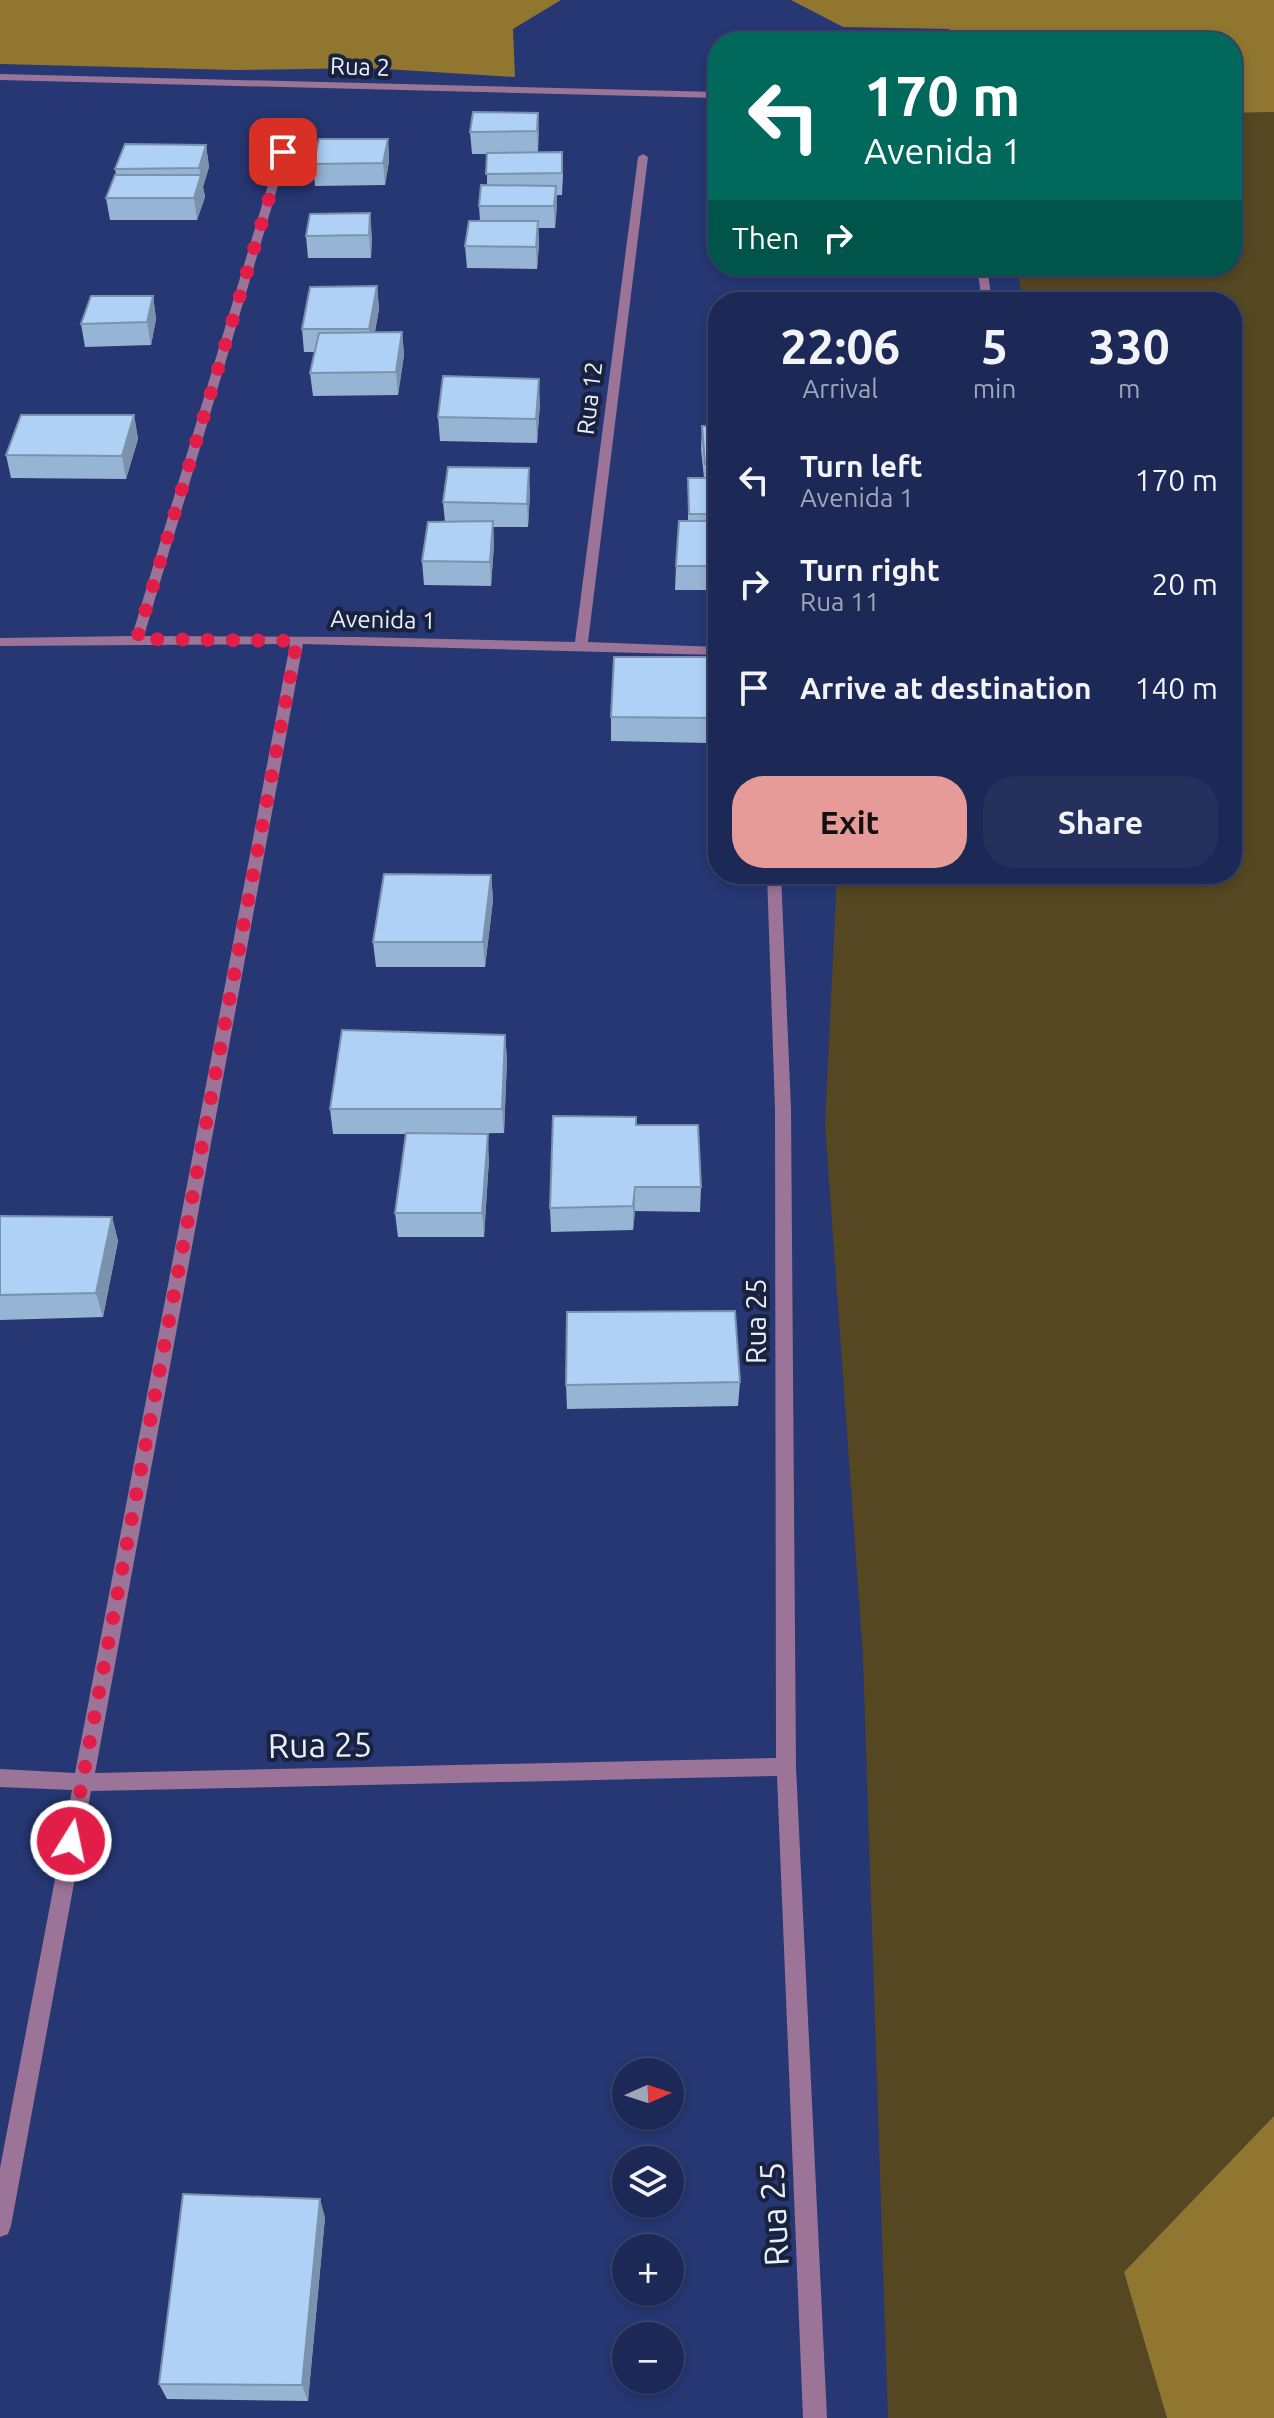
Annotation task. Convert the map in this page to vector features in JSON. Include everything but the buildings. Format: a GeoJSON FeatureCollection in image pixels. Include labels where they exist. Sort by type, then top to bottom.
{"type":"FeatureCollection","features":[{"type":"Feature","properties":{"kind":"street","name":"Rua 2"},"geometry":{"type":"LineString","coordinates":[[0,77],[708,95]]}},
{"type":"Feature","properties":{"kind":"street"},"geometry":{"type":"LineString","coordinates":[[137,639],[283,152]]}},
{"type":"Feature","properties":{"kind":"street","name":"Rua 12"},"geometry":{"type":"LineString","coordinates":[[581,645],[643,157]]}},
{"type":"Feature","properties":{"kind":"street","name":"Avenida 1"},"geometry":{"type":"LineString","coordinates":[[0,642],[137,639],[581,645],[708,651]]}},
{"type":"Feature","properties":{"kind":"street"},"geometry":{"type":"LineString","coordinates":[[0,2226],[297,641]]}},
{"type":"Feature","properties":{"kind":"street","name":"Rua 25"},"geometry":{"type":"LineString","coordinates":[[774,884],[783,1109],[786,1767],[815,2418]]}},
{"type":"Feature","properties":{"kind":"street","name":"Rua 25"},"geometry":{"type":"LineString","coordinates":[[0,1778],[82,1782],[786,1767]]}},
{"type":"Feature","properties":{"kind":"shaded area"},"geometry":{"type":"Polygon","coordinates":[[[0,0],[561,0],[513,29],[515,77],[369,68],[235,70],[0,64],[0,0]]]}},
{"type":"Feature","properties":{"kind":"shaded area"},"geometry":{"type":"Polygon","coordinates":[[[791,0],[1274,0],[1274,112],[1242,113],[1242,32],[951,32],[949,29],[843,27],[791,0]]]}},
{"type":"Feature","properties":{"kind":"shaded area"},"geometry":{"type":"Polygon","coordinates":[[[1274,112],[1274,2116],[1124,2272],[1167,2418],[888,2418],[863,1656],[825,1124],[837,884],[1242,884],[1242,292],[1021,292],[1019,276],[1242,276],[1242,113],[1274,112]]]}},
{"type":"Feature","properties":{"kind":"shaded area"},"geometry":{"type":"Polygon","coordinates":[[[1274,2116],[1274,2418],[1167,2418],[1124,2272],[1274,2116]]]}},
{"type":"Feature","properties":{"kind":"route"},"geometry":{"type":"LineString","coordinates":[[71,1841],[297,641],[137,639],[283,152]]}}]}
